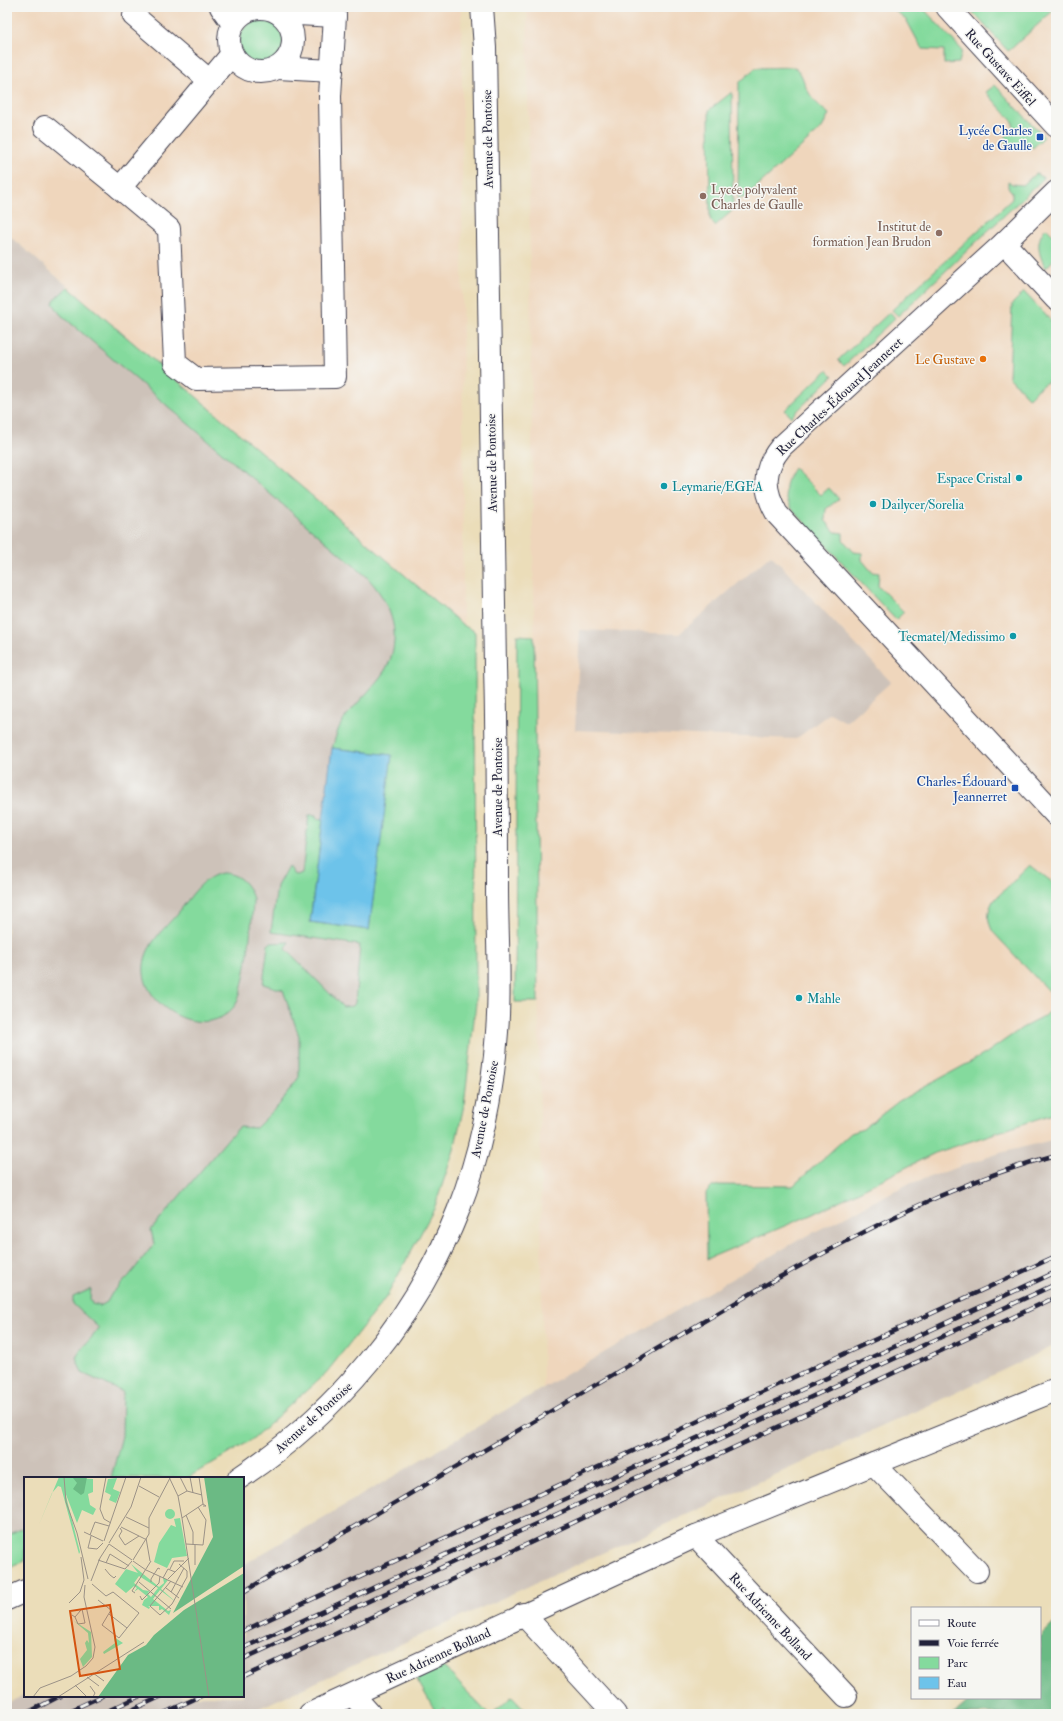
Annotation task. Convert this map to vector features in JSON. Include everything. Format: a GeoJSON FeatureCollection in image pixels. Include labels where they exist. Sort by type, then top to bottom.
{"type":"FeatureCollection","features":[{"type":"Feature","properties":{"kind":"street","name":"Avenue de Pontoise"},"geometry":{"type":"LineString","coordinates":[[241,1477],[261,1464],[341,1394],[363,1369],[410,1305],[431,1270],[458,1211],[478,1147],[494,1063],[499,997],[496,725],[485,72],[482,7]]}},
{"type":"Feature","properties":{"kind":"street","name":"Rue Gustave Eiffel"},"geometry":{"type":"LineString","coordinates":[[947,7],[1056,126]]}},
{"type":"Feature","properties":{"kind":"street"},"geometry":{"type":"LineString","coordinates":[[45,127],[169,229],[175,362],[196,379],[335,377],[330,96],[334,12],[265,9],[248,10],[239,16],[227,15],[229,44],[232,54],[238,63],[246,69],[257,72],[268,72],[278,68],[286,61],[292,51],[292,30],[287,20],[265,9]]}},
{"type":"Feature","properties":{"kind":"street"},"geometry":{"type":"LineString","coordinates":[[134,16],[210,81]]}},
{"type":"Feature","properties":{"kind":"street"},"geometry":{"type":"LineString","coordinates":[[120,188],[232,54]]}},
{"type":"Feature","properties":{"kind":"street"},"geometry":{"type":"LineString","coordinates":[[278,68],[332,71]]}},
{"type":"Feature","properties":{"kind":"street"},"geometry":{"type":"LineString","coordinates":[[1056,192],[1004,243],[1056,300]]}},
{"type":"Feature","properties":{"kind":"street","name":"Rue Charles-Édouard Jeanneret"},"geometry":{"type":"LineString","coordinates":[[1004,243],[781,447],[768,466],[767,488],[770,501],[777,514],[1056,815]]}},
{"type":"Feature","properties":{"kind":"street","name":"Rue Adrienne Bolland"},"geometry":{"type":"LineString","coordinates":[[310,1714],[523,1614],[696,1536],[1055,1391]]}},
{"type":"Feature","properties":{"kind":"street"},"geometry":{"type":"LineString","coordinates":[[874,1464],[977,1571]]}},
{"type":"Feature","properties":{"kind":"street","name":"Rue Adrienne Bolland"},"geometry":{"type":"LineString","coordinates":[[696,1536],[846,1696]]}},
{"type":"Feature","properties":{"kind":"street"},"geometry":{"type":"LineString","coordinates":[[7,1599],[24,1591]]}},
{"type":"Feature","properties":{"kind":"street"},"geometry":{"type":"LineString","coordinates":[[523,1614],[615,1714]]}},
{"type":"Feature","properties":{"kind":"street"},"geometry":{"type":"LineString","coordinates":[[353,1695],[370,1714]]}},
{"type":"Feature","properties":{"kind":"shaded area"},"geometry":{"type":"Polygon","coordinates":[[[7,7],[461,7],[463,625],[7,234],[7,7]]]}},
{"type":"Feature","properties":{"kind":"shaded area"},"geometry":{"type":"Polygon","coordinates":[[[527,7],[1056,7],[1056,1139],[1000,1153],[906,1185],[797,1241],[543,1388],[527,7]]]}},
{"type":"Feature","properties":{"kind":"shaded area"},"geometry":{"type":"Polygon","coordinates":[[[7,234],[463,625],[464,792],[172,1477],[24,1477],[24,1556],[7,1564],[7,234]]]}},
{"type":"Feature","properties":{"kind":"shaded area"},"geometry":{"type":"Polygon","coordinates":[[[771,555],[891,682],[846,722],[830,713],[796,739],[575,730],[580,630],[679,634],[771,555]]]}},
{"type":"Feature","properties":{"kind":"shaded area"},"geometry":{"type":"Polygon","coordinates":[[[1056,1139],[1056,1345],[934,1403],[246,1714],[7,1714],[7,1704],[24,1695],[24,1697],[244,1697],[244,1564],[543,1388],[797,1241],[906,1185],[1000,1153],[1056,1139]]]}},
{"type":"Feature","properties":{"kind":"green space"},"geometry":{"type":"Polygon","coordinates":[[[891,7],[922,7],[962,50],[959,63],[944,64],[944,50],[922,49],[907,21],[891,7]]]}},
{"type":"Feature","properties":{"kind":"green space"},"geometry":{"type":"Polygon","coordinates":[[[968,7],[1056,7],[1056,8],[1008,51],[968,7]]]}},
{"type":"Feature","properties":{"kind":"green space"},"geometry":{"type":"Polygon","coordinates":[[[257,20],[265,20],[277,26],[283,38],[283,46],[277,58],[265,64],[257,64],[245,58],[239,46],[239,38],[245,26],[257,20]]]}},
{"type":"Feature","properties":{"kind":"green space"},"geometry":{"type":"Polygon","coordinates":[[[794,67],[801,75],[812,97],[829,114],[822,128],[744,198],[738,198],[739,83],[755,68],[794,67]]]}},
{"type":"Feature","properties":{"kind":"green space"},"geometry":{"type":"Polygon","coordinates":[[[995,85],[1044,137],[1033,148],[1027,144],[1020,143],[1006,147],[1005,137],[1013,130],[1013,122],[986,92],[995,85]]]}},
{"type":"Feature","properties":{"kind":"green space"},"geometry":{"type":"Polygon","coordinates":[[[732,92],[733,210],[715,226],[710,219],[709,110],[732,92]]]}},
{"type":"Feature","properties":{"kind":"green space"},"geometry":{"type":"Polygon","coordinates":[[[1036,173],[1044,178],[898,316],[892,310],[1012,199],[1012,192],[1008,187],[1008,181],[1012,184],[1023,185],[1036,173]]]}},
{"type":"Feature","properties":{"kind":"green space"},"geometry":{"type":"Polygon","coordinates":[[[1046,228],[1056,238],[1056,257],[1046,268],[1041,258],[1039,242],[1040,237],[1046,228]]]}},
{"type":"Feature","properties":{"kind":"green space"},"geometry":{"type":"Polygon","coordinates":[[[68,287],[463,625],[475,632],[476,1003],[464,1105],[454,1150],[434,1209],[387,1296],[326,1373],[250,1441],[189,1477],[111,1477],[122,1436],[123,1392],[82,1373],[76,1358],[99,1328],[73,1304],[73,1297],[91,1289],[90,1298],[92,1304],[100,1306],[107,1302],[112,1293],[129,1276],[154,1244],[151,1230],[231,1135],[240,1127],[256,1128],[279,1105],[299,1077],[299,1036],[283,990],[263,984],[268,945],[270,943],[289,942],[286,949],[343,1007],[353,1006],[355,1003],[360,945],[271,932],[277,886],[288,866],[293,874],[297,875],[302,873],[309,815],[316,815],[316,818],[323,819],[310,922],[369,930],[391,755],[332,748],[342,722],[385,671],[392,652],[394,628],[387,606],[366,576],[60,314],[53,303],[68,287]]]}},
{"type":"Feature","properties":{"kind":"green space"},"geometry":{"type":"Polygon","coordinates":[[[1024,292],[1056,326],[1056,381],[1044,384],[1029,398],[1009,377],[1012,304],[1024,292]]]}},
{"type":"Feature","properties":{"kind":"green space"},"geometry":{"type":"Polygon","coordinates":[[[890,312],[895,318],[844,366],[838,360],[890,312]]]}},
{"type":"Feature","properties":{"kind":"green space"},"geometry":{"type":"Polygon","coordinates":[[[827,370],[833,376],[791,417],[785,410],[827,370]]]}},
{"type":"Feature","properties":{"kind":"green space"},"geometry":{"type":"Polygon","coordinates":[[[794,468],[821,495],[829,488],[839,499],[826,509],[825,520],[835,532],[843,533],[843,540],[854,552],[862,553],[862,560],[872,572],[879,573],[878,586],[904,612],[896,620],[791,508],[786,497],[786,488],[788,478],[794,468]]]}},
{"type":"Feature","properties":{"kind":"green space"},"geometry":{"type":"Polygon","coordinates":[[[517,635],[534,636],[538,1002],[515,1002],[517,635]]]}},
{"type":"Feature","properties":{"kind":"green space"},"geometry":{"type":"Polygon","coordinates":[[[1030,865],[1056,885],[1056,1113],[935,1153],[813,1214],[707,1259],[706,1193],[712,1187],[719,1185],[793,1186],[851,1133],[863,1129],[899,1101],[985,1054],[1022,1028],[1045,1016],[1050,1011],[1053,1005],[1053,999],[1050,993],[993,932],[989,920],[989,913],[993,901],[1030,865]]]}},
{"type":"Feature","properties":{"kind":"green space"},"geometry":{"type":"Polygon","coordinates":[[[222,873],[233,875],[242,880],[249,889],[253,899],[252,922],[245,970],[236,1004],[224,1016],[209,1021],[193,1021],[178,1016],[164,1007],[152,995],[145,980],[144,965],[148,950],[152,943],[202,883],[215,875],[222,873]]]}},
{"type":"Feature","properties":{"kind":"green space"},"geometry":{"type":"Polygon","coordinates":[[[24,1527],[24,1561],[7,1569],[7,1535],[24,1527]]]}},
{"type":"Feature","properties":{"kind":"green space"},"geometry":{"type":"Polygon","coordinates":[[[1056,1621],[1056,1714],[954,1714],[971,1699],[1041,1699],[1041,1636],[1056,1621]]]}},
{"type":"Feature","properties":{"kind":"green space"},"geometry":{"type":"Polygon","coordinates":[[[443,1666],[488,1714],[448,1714],[443,1708],[437,1714],[416,1678],[443,1666]]]}},
{"type":"Feature","properties":{"kind":"green space"},"geometry":{"type":"Polygon","coordinates":[[[512,1697],[528,1714],[493,1714],[510,1698],[512,1697]]]}},
{"type":"Feature","properties":{"kind":"water"},"geometry":{"type":"Polygon","coordinates":[[[332,748],[392,755],[369,930],[310,922],[332,748]]]}},
{"type":"Feature","properties":{"kind":"railway"},"geometry":{"type":"LineString","coordinates":[[244,1591],[769,1283],[838,1245],[909,1210],[981,1179],[1056,1155]]}},
{"type":"Feature","properties":{"kind":"railway"},"geometry":{"type":"LineString","coordinates":[[244,1631],[1056,1256]]}},
{"type":"Feature","properties":{"kind":"railway"},"geometry":{"type":"LineString","coordinates":[[244,1648],[1056,1272]]}},
{"type":"Feature","properties":{"kind":"railway"},"geometry":{"type":"LineString","coordinates":[[244,1659],[1056,1284]]}},
{"type":"Feature","properties":{"kind":"railway"},"geometry":{"type":"LineString","coordinates":[[244,1677],[1056,1297]]}},
{"type":"Feature","properties":{"kind":"railway"},"geometry":{"type":"LineString","coordinates":[[25,1714],[58,1697]]}},
{"type":"Feature","properties":{"kind":"railway"},"geometry":{"type":"LineString","coordinates":[[63,1714],[100,1697]]}},
{"type":"Feature","properties":{"kind":"railway"},"geometry":{"type":"LineString","coordinates":[[101,1714],[138,1697]]}},
{"type":"Feature","properties":{"kind":"railway"},"geometry":{"type":"LineString","coordinates":[[123,1714],[160,1697]]}},
{"type":"Feature","properties":{"kind":"railway"},"geometry":{"type":"LineString","coordinates":[[162,1714],[199,1697]]}},
{"type":"Feature","properties":{"kind":"place","name":"Lycée Charles de Gaulle"},"geometry":{"type":"Point","coordinates":[1040,137]}},
{"type":"Feature","properties":{"kind":"place","name":"Lycée polyvalent Charles de Gaulle"},"geometry":{"type":"Point","coordinates":[703,196]}},
{"type":"Feature","properties":{"kind":"place","name":"Institut de formation Jean Brudon"},"geometry":{"type":"Point","coordinates":[939,233]}},
{"type":"Feature","properties":{"kind":"place","name":"Le Gustave"},"geometry":{"type":"Point","coordinates":[983,359]}},
{"type":"Feature","properties":{"kind":"place","name":"Espace Cristal"},"geometry":{"type":"Point","coordinates":[1019,478]}},
{"type":"Feature","properties":{"kind":"place","name":"Leymarie/EGEA"},"geometry":{"type":"Point","coordinates":[664,486]}},
{"type":"Feature","properties":{"kind":"place","name":"Dailycer/Sorelia"},"geometry":{"type":"Point","coordinates":[873,504]}},
{"type":"Feature","properties":{"kind":"place","name":"Tecmatel/Medissimo"},"geometry":{"type":"Point","coordinates":[1013,636]}},
{"type":"Feature","properties":{"kind":"place","name":"Charles-Édouard Jeannerret"},"geometry":{"type":"Point","coordinates":[1015,788]}},
{"type":"Feature","properties":{"kind":"place","name":"Mahle"},"geometry":{"type":"Point","coordinates":[799,998]}}]}
